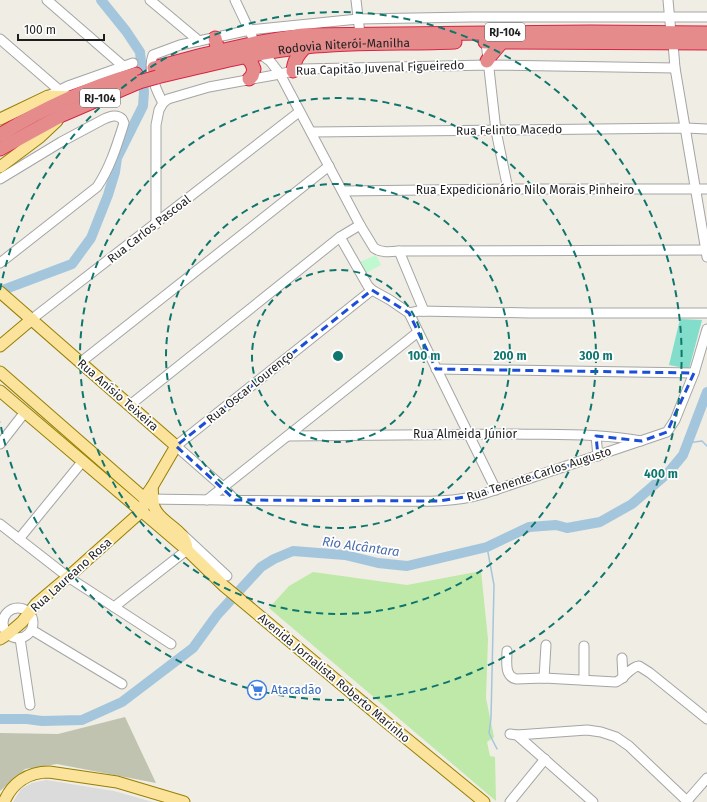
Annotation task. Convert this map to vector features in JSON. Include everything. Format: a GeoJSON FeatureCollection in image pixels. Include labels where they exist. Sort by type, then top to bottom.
{"type":"FeatureCollection","features":[{"type":"Feature","properties":{"kind":"highway","name":"Rodovia Niterói-Manilha"},"geometry":{"type":"LineString","coordinates":[[506,37],[591,32],[672,38],[707,43]]}},
{"type":"Feature","properties":{"kind":"highway","name":"Rodovia Niterói-Manilha"},"geometry":{"type":"LineString","coordinates":[[155,67],[244,56],[257,48],[304,34],[672,38],[707,33]]}},
{"type":"Feature","properties":{"kind":"highway","name":"Rodovia Niterói-Manilha"},"geometry":{"type":"LineString","coordinates":[[0,135],[73,97],[124,77],[155,67],[218,51],[482,37]]}},
{"type":"Feature","properties":{"kind":"highway"},"geometry":{"type":"LineString","coordinates":[[488,63],[491,55],[506,37]]}},
{"type":"Feature","properties":{"kind":"highway"},"geometry":{"type":"LineString","coordinates":[[215,38],[218,51]]}},
{"type":"Feature","properties":{"kind":"highway"},"geometry":{"type":"LineString","coordinates":[[293,71],[297,56],[306,47]]}},
{"type":"Feature","properties":{"kind":"highway"},"geometry":{"type":"LineString","coordinates":[[244,56],[253,65],[254,69],[252,76],[249,79]]}},
{"type":"Feature","properties":{"kind":"highway","name":"Rodovia Niterói-Manilha"},"geometry":{"type":"LineString","coordinates":[[0,149],[136,73]]}},
{"type":"Feature","properties":{"kind":"main road"},"geometry":{"type":"LineString","coordinates":[[0,119],[48,96],[73,97]]}},
{"type":"Feature","properties":{"kind":"main road"},"geometry":{"type":"LineString","coordinates":[[0,168],[40,137],[62,115]]}},
{"type":"Feature","properties":{"kind":"main road","name":"Rua Anísio Teixeira"},"geometry":{"type":"LineString","coordinates":[[1,293],[176,446]]}},
{"type":"Feature","properties":{"kind":"main road","name":"Rua Carlos Pascoal"},"geometry":{"type":"LineString","coordinates":[[0,346],[32,320]]}},
{"type":"Feature","properties":{"kind":"main road","name":"Avenida Jornalista Roberto Marinho"},"geometry":{"type":"LineString","coordinates":[[0,372],[90,451],[148,499],[158,514],[180,532],[186,542],[187,550]]}},
{"type":"Feature","properties":{"kind":"main road","name":"Avenida Jornalista Roberto Marinho"},"geometry":{"type":"LineString","coordinates":[[0,391],[82,462],[226,581],[254,611],[384,721],[484,802]]}},
{"type":"Feature","properties":{"kind":"main road","name":"Rua Oscar Lourenço"},"geometry":{"type":"LineString","coordinates":[[152,487],[176,446]]}},
{"type":"Feature","properties":{"kind":"main road"},"geometry":{"type":"LineString","coordinates":[[82,462],[90,451]]}},
{"type":"Feature","properties":{"kind":"main road","name":"Avenida Jornalista Roberto Marinho"},"geometry":{"type":"LineString","coordinates":[[142,511],[152,487]]}},
{"type":"Feature","properties":{"kind":"main road","name":"Rua Laureano Rosa"},"geometry":{"type":"LineString","coordinates":[[4,637],[22,622],[36,604],[142,511]]}},
{"type":"Feature","properties":{"kind":"main road"},"geometry":{"type":"LineString","coordinates":[[4,802],[18,781],[39,772],[49,772],[117,782],[184,802]]}},
{"type":"Feature","properties":{"kind":"street"},"geometry":{"type":"LineString","coordinates":[[48,0],[123,66],[136,73]]}},
{"type":"Feature","properties":{"kind":"street"},"geometry":{"type":"LineString","coordinates":[[150,0],[199,41]]}},
{"type":"Feature","properties":{"kind":"street"},"geometry":{"type":"LineString","coordinates":[[235,0],[257,48],[280,74],[360,225],[374,248],[380,251],[396,252],[707,253],[675,68],[668,0]]}},
{"type":"Feature","properties":{"kind":"street"},"geometry":{"type":"LineString","coordinates":[[356,0],[360,34]]}},
{"type":"Feature","properties":{"kind":"street"},"geometry":{"type":"LineString","coordinates":[[471,17],[482,37],[488,63],[496,131],[508,189]]}},
{"type":"Feature","properties":{"kind":"street"},"geometry":{"type":"LineString","coordinates":[[156,224],[156,125],[159,110],[163,103],[158,96],[150,65],[155,67],[180,45],[250,30],[358,19],[471,17],[707,17]]}},
{"type":"Feature","properties":{"kind":"street"},"geometry":{"type":"LineString","coordinates":[[506,37],[515,17]]}},
{"type":"Feature","properties":{"kind":"street"},"geometry":{"type":"LineString","coordinates":[[591,17],[591,32]]}},
{"type":"Feature","properties":{"kind":"street"},"geometry":{"type":"LineString","coordinates":[[0,39],[59,90]]}},
{"type":"Feature","properties":{"kind":"street","name":"Rua Capitão Juvenal Figueiredo"},"geometry":{"type":"LineString","coordinates":[[163,103],[168,99],[210,87],[302,69],[488,63],[675,68]]}},
{"type":"Feature","properties":{"kind":"street"},"geometry":{"type":"LineString","coordinates":[[48,96],[59,90],[123,66]]}},
{"type":"Feature","properties":{"kind":"street","name":"Rua Carlos Pascoal"},"geometry":{"type":"LineString","coordinates":[[32,320],[299,112]]}},
{"type":"Feature","properties":{"kind":"street"},"geometry":{"type":"LineString","coordinates":[[0,179],[104,119],[117,116],[122,119],[124,123],[116,147],[97,187],[0,263]]}},
{"type":"Feature","properties":{"kind":"street","name":"Rua Felinto Macedo"},"geometry":{"type":"LineString","coordinates":[[311,132],[707,129]]}},
{"type":"Feature","properties":{"kind":"street"},"geometry":{"type":"LineString","coordinates":[[80,362],[329,166]]}},
{"type":"Feature","properties":{"kind":"street","name":"Rua Expedicionário Nilo Morais Pinheiro"},"geometry":{"type":"LineString","coordinates":[[342,191],[707,189]]}},
{"type":"Feature","properties":{"kind":"street"},"geometry":{"type":"LineString","coordinates":[[130,405],[340,237],[360,225]]}},
{"type":"Feature","properties":{"kind":"street"},"geometry":{"type":"LineString","coordinates":[[340,237],[363,279],[372,290],[409,313],[496,490]]}},
{"type":"Feature","properties":{"kind":"street"},"geometry":{"type":"LineString","coordinates":[[396,252],[424,311]]}},
{"type":"Feature","properties":{"kind":"street","name":"Rua Oscar Lourenço"},"geometry":{"type":"LineString","coordinates":[[176,446],[372,290]]}},
{"type":"Feature","properties":{"kind":"street"},"geometry":{"type":"LineString","coordinates":[[409,313],[414,311],[530,313],[707,313]]}},
{"type":"Feature","properties":{"kind":"street","name":"Rua Tenente Carlos Augusto"},"geometry":{"type":"LineString","coordinates":[[148,499],[342,502],[467,499],[662,435],[670,429],[694,373],[707,329]]}},
{"type":"Feature","properties":{"kind":"street"},"geometry":{"type":"LineString","coordinates":[[207,500],[418,332]]}},
{"type":"Feature","properties":{"kind":"street"},"geometry":{"type":"LineString","coordinates":[[436,369],[694,373]]}},
{"type":"Feature","properties":{"kind":"street"},"geometry":{"type":"LineString","coordinates":[[0,444],[25,412]]}},
{"type":"Feature","properties":{"kind":"street","name":"Rua Almeida Júnior"},"geometry":{"type":"LineString","coordinates":[[288,436],[468,434],[596,436],[630,438],[642,441]]}},
{"type":"Feature","properties":{"kind":"street"},"geometry":{"type":"LineString","coordinates":[[596,436],[598,456]]}},
{"type":"Feature","properties":{"kind":"street","name":"Rua Anísio Teixeira"},"geometry":{"type":"LineString","coordinates":[[176,446],[223,487],[235,500]]}},
{"type":"Feature","properties":{"kind":"street"},"geometry":{"type":"LineString","coordinates":[[19,539],[82,462]]}},
{"type":"Feature","properties":{"kind":"street"},"geometry":{"type":"LineString","coordinates":[[0,524],[68,577],[171,644]]}},
{"type":"Feature","properties":{"kind":"street","name":"Avenida Jornalista Roberto Marinho"},"geometry":{"type":"LineString","coordinates":[[180,532],[226,581]]}},
{"type":"Feature","properties":{"kind":"street"},"geometry":{"type":"LineString","coordinates":[[114,607],[187,550]]}},
{"type":"Feature","properties":{"kind":"street"},"geometry":{"type":"LineString","coordinates":[[0,606],[4,617],[4,637],[20,638],[26,636],[32,630],[33,618],[29,612],[22,608],[12,609],[4,617]]}},
{"type":"Feature","properties":{"kind":"street"},"geometry":{"type":"LineString","coordinates":[[32,630],[122,684]]}},
{"type":"Feature","properties":{"kind":"street"},"geometry":{"type":"LineString","coordinates":[[20,638],[30,705]]}},
{"type":"Feature","properties":{"kind":"street"},"geometry":{"type":"LineString","coordinates":[[544,678],[546,645]]}},
{"type":"Feature","properties":{"kind":"street"},"geometry":{"type":"LineString","coordinates":[[584,646],[584,680]]}},
{"type":"Feature","properties":{"kind":"street"},"geometry":{"type":"LineString","coordinates":[[506,651],[507,670],[513,679],[544,678],[616,682],[623,678],[636,666],[643,668],[707,720]]}},
{"type":"Feature","properties":{"kind":"street"},"geometry":{"type":"LineString","coordinates":[[622,658],[623,678]]}},
{"type":"Feature","properties":{"kind":"street"},"geometry":{"type":"LineString","coordinates":[[593,802],[513,734],[587,730],[601,732],[616,737],[629,746],[687,802],[707,778]]}},
{"type":"Feature","properties":{"kind":"street"},"geometry":{"type":"LineString","coordinates":[[510,802],[545,760]]}},
{"type":"Feature","properties":{"kind":"highlighted area"},"geometry":{"type":"Polygon","coordinates":[[[372,290],[409,313],[436,369],[694,373],[667,432],[642,441],[596,436],[598,456],[483,494],[439,501],[235,500],[176,446],[372,290]]]}},
{"type":"Feature","properties":{"kind":"shaded area"},"geometry":{"type":"Polygon","coordinates":[[[680,319],[702,320],[689,369],[669,365],[680,319]]]}},
{"type":"Feature","properties":{"kind":"shaded area"},"geometry":{"type":"Polygon","coordinates":[[[125,717],[156,783],[57,764],[25,769],[0,791],[0,733],[58,734],[125,717]]]}},
{"type":"Feature","properties":{"kind":"shaded area"},"geometry":{"type":"Polygon","coordinates":[[[46,780],[114,791],[153,802],[13,802],[21,789],[32,783],[46,780]]]}},
{"type":"Feature","properties":{"kind":"green space"},"geometry":{"type":"Polygon","coordinates":[[[376,255],[381,265],[366,273],[360,262],[376,255]]]}},
{"type":"Feature","properties":{"kind":"green space"},"geometry":{"type":"Polygon","coordinates":[[[481,571],[488,639],[486,698],[494,737],[487,742],[490,756],[495,757],[496,801],[269,608],[289,586],[313,572],[407,585],[481,571]]]}},
{"type":"Feature","properties":{"kind":"waterway"},"geometry":{"type":"LineString","coordinates":[[0,291],[72,264],[91,238],[108,195],[115,172],[117,158],[143,106],[144,92],[140,52],[126,31],[101,0]]}},
{"type":"Feature","properties":{"kind":"waterway","name":"Rio Alcântara"},"geometry":{"type":"LineString","coordinates":[[0,719],[27,719],[42,721],[82,720],[122,702],[193,648],[217,615],[261,567],[274,559],[293,551],[345,555],[378,563],[407,566],[487,547],[529,527],[556,525],[567,528],[600,522],[632,504],[668,473],[683,455],[707,392]]}},
{"type":"Feature","properties":{"kind":"waterway"},"geometry":{"type":"LineString","coordinates":[[687,443],[702,441],[707,446]]}},
{"type":"Feature","properties":{"kind":"waterway"},"geometry":{"type":"LineString","coordinates":[[487,547],[494,585],[491,718],[489,733],[497,749]]}},
{"type":"Feature","properties":{"kind":"place","name":"Atacadão"},"geometry":{"type":"Point","coordinates":[257,690]}}]}
